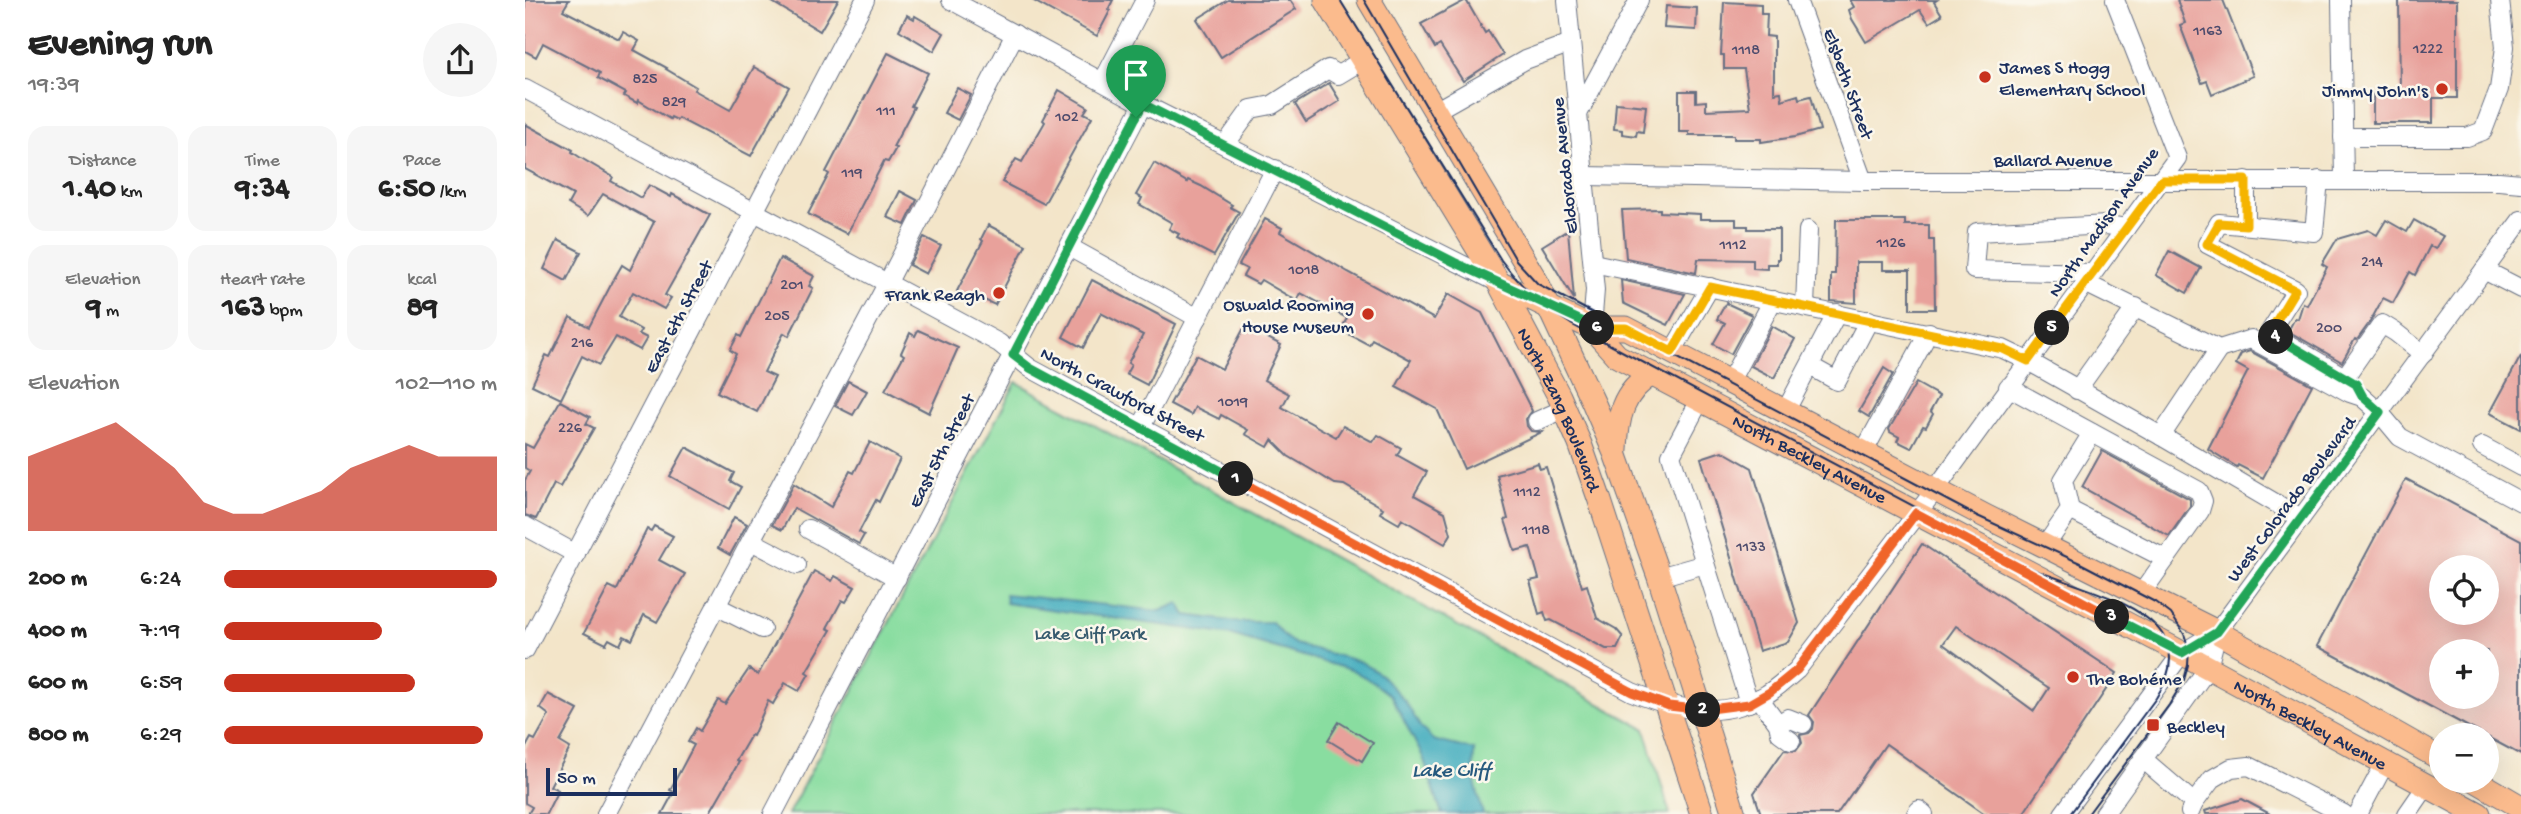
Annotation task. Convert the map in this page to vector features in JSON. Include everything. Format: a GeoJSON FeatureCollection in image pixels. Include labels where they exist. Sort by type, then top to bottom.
{"type":"FeatureCollection","features":[{"type":"Feature","properties":{"kind":"main road","name":"North Zang Boulevard"},"geometry":{"type":"LineString","coordinates":[[1326,0],[1499,283],[1564,409],[1599,498],[1702,814]]}},
{"type":"Feature","properties":{"kind":"main road","name":"North Zang Boulevard"},"geometry":{"type":"LineString","coordinates":[[1369,0],[1538,284],[1615,453],[1734,814]]}},
{"type":"Feature","properties":{"kind":"main road","name":"North Beckley Avenue"},"geometry":{"type":"LineString","coordinates":[[1499,283],[1593,328],[1617,356],[2182,653],[2474,813]]}},
{"type":"Feature","properties":{"kind":"main road","name":"North Beckley Avenue"},"geometry":{"type":"LineString","coordinates":[[1593,328],[1626,328],[1863,453],[2217,632],[2429,752]]}},
{"type":"Feature","properties":{"kind":"main road"},"geometry":{"type":"LineString","coordinates":[[1615,453],[1617,422],[1623,406],[1630,393],[1652,374]]}},
{"type":"Feature","properties":{"kind":"main road"},"geometry":{"type":"LineString","coordinates":[[2497,793],[2521,807]]}},
{"type":"Feature","properties":{"kind":"street","name":"East 6th Street"},"geometry":{"type":"LineString","coordinates":[[525,650],[865,0]]}},
{"type":"Feature","properties":{"kind":"street","name":"North Beckley Avenue"},"geometry":{"type":"LineString","coordinates":[[951,0],[1143,104],[1499,283]]}},
{"type":"Feature","properties":{"kind":"street"},"geometry":{"type":"LineString","coordinates":[[1103,81],[1145,0]]}},
{"type":"Feature","properties":{"kind":"street","name":"Eldorado Avenue"},"geometry":{"type":"LineString","coordinates":[[1567,0],[1593,263],[1593,328]]}},
{"type":"Feature","properties":{"kind":"street"},"geometry":{"type":"LineString","coordinates":[[1579,113],[1639,0]]}},
{"type":"Feature","properties":{"kind":"street","name":"Elsbeth Street"},"geometry":{"type":"LineString","coordinates":[[1797,0],[1863,181]]}},
{"type":"Feature","properties":{"kind":"street"},"geometry":{"type":"LineString","coordinates":[[2341,0],[2344,180]]}},
{"type":"Feature","properties":{"kind":"street"},"geometry":{"type":"LineString","coordinates":[[2343,137],[2467,137],[2483,131],[2499,89],[2505,47],[2500,0]]}},
{"type":"Feature","properties":{"kind":"street","name":"North Madison Avenue"},"geometry":{"type":"LineString","coordinates":[[1669,706],[1701,710],[1724,709],[1754,701],[1797,670],[1935,490],[2178,158],[2120,2]]}},
{"type":"Feature","properties":{"kind":"street"},"geometry":{"type":"LineString","coordinates":[[607,814],[887,284],[1015,34]]}},
{"type":"Feature","properties":{"kind":"street"},"geometry":{"type":"LineString","coordinates":[[1435,111],[1525,60],[1571,43]]}},
{"type":"Feature","properties":{"kind":"street"},"geometry":{"type":"LineString","coordinates":[[1225,145],[1251,109],[1272,105],[1328,69],[1338,75],[1363,60]]}},
{"type":"Feature","properties":{"kind":"street","name":"North Crawford Street"},"geometry":{"type":"LineString","coordinates":[[525,89],[999,344],[1030,368],[1619,685],[1669,706]]}},
{"type":"Feature","properties":{"kind":"street","name":"East 5th Street"},"geometry":{"type":"LineString","coordinates":[[773,814],[1143,104]]}},
{"type":"Feature","properties":{"kind":"street"},"geometry":{"type":"LineString","coordinates":[[1141,427],[1275,169]]}},
{"type":"Feature","properties":{"kind":"street","name":"Ballard Avenue"},"geometry":{"type":"LineString","coordinates":[[1585,176],[1863,181],[2344,180],[2521,183]]}},
{"type":"Feature","properties":{"kind":"street"},"geometry":{"type":"LineString","coordinates":[[2246,180],[2246,225]]}},
{"type":"Feature","properties":{"kind":"street"},"geometry":{"type":"LineString","coordinates":[[2319,180],[2314,232],[2219,223],[2207,244],[2295,290],[2269,333],[2356,384],[2363,397],[2380,412],[2400,437],[2521,502]]}},
{"type":"Feature","properties":{"kind":"street"},"geometry":{"type":"LineString","coordinates":[[2126,228],[2107,225],[1977,232],[1975,270],[2089,278],[2136,307],[2219,349]]}},
{"type":"Feature","properties":{"kind":"street","name":"West Colorado Boulevard"},"geometry":{"type":"LineString","coordinates":[[2208,668],[2217,632],[2519,225]]}},
{"type":"Feature","properties":{"kind":"street"},"geometry":{"type":"LineString","coordinates":[[1805,307],[1808,230]]}},
{"type":"Feature","properties":{"kind":"street"},"geometry":{"type":"LineString","coordinates":[[1069,247],[1198,318]]}},
{"type":"Feature","properties":{"kind":"street"},"geometry":{"type":"LineString","coordinates":[[1593,263],[2003,349],[2161,436],[2301,518]]}},
{"type":"Feature","properties":{"kind":"street"},"geometry":{"type":"LineString","coordinates":[[2484,270],[2521,289]]}},
{"type":"Feature","properties":{"kind":"street"},"geometry":{"type":"LineString","coordinates":[[1672,352],[1710,287]]}},
{"type":"Feature","properties":{"kind":"street"},"geometry":{"type":"LineString","coordinates":[[1729,383],[1773,300]]}},
{"type":"Feature","properties":{"kind":"street"},"geometry":{"type":"LineString","coordinates":[[2077,390],[2136,307]]}},
{"type":"Feature","properties":{"kind":"street"},"geometry":{"type":"LineString","coordinates":[[1786,412],[1837,313]]}},
{"type":"Feature","properties":{"kind":"street"},"geometry":{"type":"LineString","coordinates":[[1809,366],[1837,381],[1869,320]]}},
{"type":"Feature","properties":{"kind":"street"},"geometry":{"type":"LineString","coordinates":[[2345,377],[2382,324],[2423,354]]}},
{"type":"Feature","properties":{"kind":"street"},"geometry":{"type":"LineString","coordinates":[[1863,453],[1929,332]]}},
{"type":"Feature","properties":{"kind":"street"},"geometry":{"type":"LineString","coordinates":[[2161,436],[2219,349],[2251,340],[2350,393],[2363,397]]}},
{"type":"Feature","properties":{"kind":"street"},"geometry":{"type":"LineString","coordinates":[[2008,387],[2199,492],[2203,501],[2200,511],[2141,594]]}},
{"type":"Feature","properties":{"kind":"street"},"geometry":{"type":"LineString","coordinates":[[1700,400],[1671,454],[1705,564],[1754,701],[1777,724],[1780,733],[1791,741]]}},
{"type":"Feature","properties":{"kind":"street"},"geometry":{"type":"LineString","coordinates":[[1537,421],[1564,409]]}},
{"type":"Feature","properties":{"kind":"street"},"geometry":{"type":"LineString","coordinates":[[2045,546],[2070,510],[2063,480],[2092,433]]}},
{"type":"Feature","properties":{"kind":"street"},"geometry":{"type":"LineString","coordinates":[[2481,446],[2521,467]]}},
{"type":"Feature","properties":{"kind":"street"},"geometry":{"type":"LineString","coordinates":[[2070,510],[2166,559]]}},
{"type":"Feature","properties":{"kind":"street"},"geometry":{"type":"LineString","coordinates":[[525,526],[576,554]]}},
{"type":"Feature","properties":{"kind":"street"},"geometry":{"type":"LineString","coordinates":[[808,529],[897,578]]}},
{"type":"Feature","properties":{"kind":"street"},"geometry":{"type":"LineString","coordinates":[[751,541],[797,565]]}},
{"type":"Feature","properties":{"kind":"street"},"geometry":{"type":"LineString","coordinates":[[1658,577],[1705,564]]}},
{"type":"Feature","properties":{"kind":"street"},"geometry":{"type":"LineString","coordinates":[[716,606],[762,629]]}},
{"type":"Feature","properties":{"kind":"street","name":"West Colorado Boulevard"},"geometry":{"type":"LineString","coordinates":[[2182,653],[2217,632]]}},
{"type":"Feature","properties":{"kind":"street"},"geometry":{"type":"LineString","coordinates":[[2063,814],[2182,653]]}},
{"type":"Feature","properties":{"kind":"street"},"geometry":{"type":"LineString","coordinates":[[2088,780],[2109,807],[2208,668]]}},
{"type":"Feature","properties":{"kind":"street"},"geometry":{"type":"LineString","coordinates":[[1777,724],[1787,718],[1803,724]]}},
{"type":"Feature","properties":{"kind":"street"},"geometry":{"type":"LineString","coordinates":[[2143,759],[2192,808],[2212,779],[2231,768],[2249,766],[2344,814]]}},
{"type":"Feature","properties":{"kind":"street"},"geometry":{"type":"LineString","coordinates":[[2358,814],[2385,763]]}},
{"type":"Feature","properties":{"kind":"street"},"geometry":{"type":"LineString","coordinates":[[2407,814],[2427,785]]}},
{"type":"Feature","properties":{"kind":"green space","name":"Lake Cliff Park"},"geometry":{"type":"Polygon","coordinates":[[[1016,382],[1645,729],[1670,814],[788,814],[1016,382]]]}},
{"type":"Feature","properties":{"kind":"water","name":"Lake Cliff"},"geometry":{"type":"Polygon","coordinates":[[[1005,594],[1160,611],[1179,603],[1186,615],[1238,622],[1272,622],[1295,644],[1361,662],[1380,674],[1405,701],[1421,728],[1433,740],[1474,750],[1473,774],[1483,814],[1442,814],[1423,757],[1391,696],[1354,671],[1232,635],[1006,603],[1005,594]]]}},
{"type":"Feature","properties":{"kind":"building"},"geometry":{"type":"Polygon","coordinates":[[[525,0],[569,0],[563,10],[619,39],[623,32],[639,41],[634,50],[667,68],[696,87],[694,90],[730,110],[754,67],[789,87],[751,156],[678,118],[670,119],[638,100],[637,103],[624,96],[626,93],[598,78],[600,73],[543,43],[536,57],[525,51],[525,0]]]}},
{"type":"Feature","properties":{"kind":"building"},"geometry":{"type":"Polygon","coordinates":[[[769,0],[838,0],[820,31],[769,0]]]}},
{"type":"Feature","properties":{"kind":"building"},"geometry":{"type":"Polygon","coordinates":[[[1032,0],[1113,0],[1097,36],[1032,0]]]}},
{"type":"Feature","properties":{"kind":"building"},"geometry":{"type":"Polygon","coordinates":[[[1228,0],[1290,0],[1296,9],[1221,57],[1197,19],[1228,0]]]}},
{"type":"Feature","properties":{"kind":"building"},"geometry":{"type":"Polygon","coordinates":[[[1466,0],[1485,33],[1488,31],[1503,55],[1463,81],[1440,45],[1435,48],[1421,24],[1466,0]]]}},
{"type":"Feature","properties":{"kind":"building"},"geometry":{"type":"Polygon","coordinates":[[[1850,0],[1937,0],[1934,2],[1942,15],[1929,23],[1920,10],[1866,42],[1852,19],[1849,10],[1854,7],[1850,0]]]}},
{"type":"Feature","properties":{"kind":"building"},"geometry":{"type":"Polygon","coordinates":[[[2177,0],[2223,0],[2253,76],[2212,94],[2207,81],[2202,83],[2180,25],[2185,23],[2177,0]]]}},
{"type":"Feature","properties":{"kind":"building"},"geometry":{"type":"Polygon","coordinates":[[[2399,0],[2457,0],[2457,98],[2433,98],[2433,123],[2373,123],[2373,94],[2400,94],[2399,0]]]}},
{"type":"Feature","properties":{"kind":"building"},"geometry":{"type":"Polygon","coordinates":[[[1724,2],[1761,4],[1761,14],[1767,14],[1766,36],[1774,37],[1774,93],[1781,92],[1782,100],[1798,95],[1799,99],[1811,96],[1820,130],[1761,142],[1761,139],[1734,139],[1734,135],[1689,135],[1689,132],[1679,132],[1679,91],[1696,91],[1696,102],[1706,101],[1706,110],[1750,108],[1744,69],[1724,69],[1724,55],[1721,55],[1724,2]]]}},
{"type":"Feature","properties":{"kind":"building"},"geometry":{"type":"Polygon","coordinates":[[[1666,6],[1697,8],[1696,30],[1664,28],[1666,6]]]}},
{"type":"Feature","properties":{"kind":"building"},"geometry":{"type":"Polygon","coordinates":[[[907,15],[914,19],[915,16],[944,33],[934,51],[899,30],[907,15]]]}},
{"type":"Feature","properties":{"kind":"building"},"geometry":{"type":"Polygon","coordinates":[[[888,53],[928,73],[893,147],[896,148],[888,162],[884,161],[847,234],[808,214],[829,174],[826,172],[888,53]]]}},
{"type":"Feature","properties":{"kind":"building"},"geometry":{"type":"Polygon","coordinates":[[[1329,83],[1340,101],[1306,122],[1295,104],[1329,83]]]}},
{"type":"Feature","properties":{"kind":"building"},"geometry":{"type":"Polygon","coordinates":[[[957,88],[971,95],[958,120],[944,113],[957,88]]]}},
{"type":"Feature","properties":{"kind":"building"},"geometry":{"type":"Polygon","coordinates":[[[1059,90],[1088,107],[1084,113],[1092,117],[1044,204],[1002,182],[1016,159],[1022,162],[1045,122],[1043,120],[1059,90]]]}},
{"type":"Feature","properties":{"kind":"building"},"geometry":{"type":"Polygon","coordinates":[[[1616,103],[1646,106],[1643,132],[1637,131],[1636,136],[1622,134],[1622,130],[1614,129],[1616,103]]]}},
{"type":"Feature","properties":{"kind":"building"},"geometry":{"type":"Polygon","coordinates":[[[525,124],[573,150],[572,152],[613,177],[611,181],[641,198],[649,185],[710,215],[665,295],[671,298],[664,309],[633,292],[619,317],[641,330],[639,334],[647,338],[640,350],[616,337],[599,365],[582,356],[561,399],[532,385],[546,355],[550,357],[570,317],[589,327],[622,265],[630,270],[654,222],[603,194],[588,216],[568,204],[573,195],[525,169],[525,124]]]}},
{"type":"Feature","properties":{"kind":"building"},"geometry":{"type":"Polygon","coordinates":[[[1154,163],[1187,182],[1188,180],[1201,186],[1239,212],[1214,256],[1177,237],[1179,234],[1169,229],[1172,223],[1139,204],[1142,198],[1136,195],[1154,163]]]}},
{"type":"Feature","properties":{"kind":"building"},"geometry":{"type":"Polygon","coordinates":[[[900,191],[917,200],[905,225],[887,217],[900,191]]]}},
{"type":"Feature","properties":{"kind":"building"},"geometry":{"type":"Polygon","coordinates":[[[1660,209],[1660,212],[1700,214],[1700,219],[1736,219],[1736,226],[1748,226],[1748,229],[1779,229],[1777,264],[1767,264],[1767,269],[1753,268],[1753,260],[1698,259],[1696,273],[1626,258],[1622,210],[1660,209]]]}},
{"type":"Feature","properties":{"kind":"building"},"geometry":{"type":"Polygon","coordinates":[[[1265,219],[1282,228],[1280,232],[1434,319],[1448,294],[1482,313],[1532,411],[1526,419],[1527,426],[1531,431],[1542,432],[1464,469],[1437,409],[1396,387],[1411,360],[1372,339],[1369,345],[1341,330],[1347,318],[1301,293],[1297,301],[1261,280],[1258,284],[1243,276],[1247,269],[1239,265],[1265,219]]]}},
{"type":"Feature","properties":{"kind":"building"},"geometry":{"type":"Polygon","coordinates":[[[1836,220],[1905,220],[1905,225],[1929,225],[1929,240],[1934,240],[1935,309],[1910,309],[1910,270],[1883,270],[1883,262],[1856,262],[1856,303],[1831,301],[1831,274],[1835,274],[1836,220]]]}},
{"type":"Feature","properties":{"kind":"building"},"geometry":{"type":"Polygon","coordinates":[[[2386,220],[2407,232],[2414,220],[2443,236],[2435,249],[2430,246],[2415,275],[2410,272],[2393,303],[2383,298],[2342,362],[2288,331],[2295,318],[2298,319],[2303,303],[2307,305],[2327,267],[2322,264],[2337,239],[2368,230],[2377,235],[2386,220]]]}},
{"type":"Feature","properties":{"kind":"building"},"geometry":{"type":"Polygon","coordinates":[[[988,225],[1026,245],[995,305],[980,298],[978,302],[957,291],[983,241],[981,239],[988,225]]]}},
{"type":"Feature","properties":{"kind":"building"},"geometry":{"type":"Polygon","coordinates":[[[1568,230],[1574,299],[1542,246],[1568,230]]]}},
{"type":"Feature","properties":{"kind":"building"},"geometry":{"type":"Polygon","coordinates":[[[924,237],[941,246],[926,274],[909,265],[924,237]]]}},
{"type":"Feature","properties":{"kind":"building"},"geometry":{"type":"Polygon","coordinates":[[[558,240],[581,252],[566,281],[544,269],[558,240]]]}},
{"type":"Feature","properties":{"kind":"building"},"geometry":{"type":"Polygon","coordinates":[[[2169,251],[2201,268],[2187,293],[2156,275],[2169,251]]]}},
{"type":"Feature","properties":{"kind":"building"},"geometry":{"type":"Polygon","coordinates":[[[780,258],[814,276],[809,286],[813,288],[789,336],[784,333],[764,372],[775,377],[757,412],[717,392],[736,354],[730,350],[738,335],[741,337],[780,258]]]}},
{"type":"Feature","properties":{"kind":"building"},"geometry":{"type":"Polygon","coordinates":[[[1092,280],[1176,324],[1147,385],[1126,374],[1131,365],[1128,363],[1143,335],[1101,313],[1083,348],[1063,337],[1092,280]]]}},
{"type":"Feature","properties":{"kind":"building"},"geometry":{"type":"Polygon","coordinates":[[[1621,280],[1685,294],[1668,325],[1623,303],[1621,280]]]}},
{"type":"Feature","properties":{"kind":"building"},"geometry":{"type":"Polygon","coordinates":[[[1726,303],[1752,315],[1731,354],[1713,344],[1725,323],[1717,319],[1726,303]]]}},
{"type":"Feature","properties":{"kind":"building"},"geometry":{"type":"Polygon","coordinates":[[[1245,326],[1281,345],[1264,380],[1289,394],[1282,407],[1336,437],[1343,426],[1373,442],[1378,435],[1401,448],[1397,455],[1427,472],[1414,495],[1445,512],[1451,534],[1445,544],[1402,519],[1399,524],[1380,513],[1383,508],[1288,456],[1272,440],[1268,447],[1245,434],[1248,430],[1221,415],[1219,419],[1195,407],[1191,415],[1170,404],[1196,355],[1222,369],[1245,326]]]}},
{"type":"Feature","properties":{"kind":"building"},"geometry":{"type":"Polygon","coordinates":[[[1772,326],[1795,339],[1774,378],[1751,366],[1772,326]]]}},
{"type":"Feature","properties":{"kind":"building"},"geometry":{"type":"Polygon","coordinates":[[[918,330],[958,348],[929,413],[885,390],[904,355],[901,353],[910,333],[915,336],[918,330]]]}},
{"type":"Feature","properties":{"kind":"building"},"geometry":{"type":"Polygon","coordinates":[[[2250,351],[2312,385],[2263,478],[2238,465],[2237,467],[2208,449],[2248,371],[2236,364],[2241,354],[2250,351]]]}},
{"type":"Feature","properties":{"kind":"building"},"geometry":{"type":"Polygon","coordinates":[[[2521,356],[2521,429],[2490,413],[2521,356]]]}},
{"type":"Feature","properties":{"kind":"building"},"geometry":{"type":"Polygon","coordinates":[[[1884,368],[1893,374],[1869,417],[1859,411],[1884,368]]]}},
{"type":"Feature","properties":{"kind":"building"},"geometry":{"type":"Polygon","coordinates":[[[848,381],[867,391],[853,415],[835,406],[848,381]]]}},
{"type":"Feature","properties":{"kind":"building"},"geometry":{"type":"Polygon","coordinates":[[[1916,383],[1939,396],[1930,412],[1933,414],[1926,427],[1923,426],[1911,448],[1897,441],[1899,437],[1889,429],[1916,383]]]}},
{"type":"Feature","properties":{"kind":"building"},"geometry":{"type":"Polygon","coordinates":[[[560,401],[590,417],[586,424],[594,428],[560,487],[554,484],[536,519],[525,515],[525,480],[530,471],[525,468],[525,444],[533,448],[560,401]]]}},
{"type":"Feature","properties":{"kind":"building"},"geometry":{"type":"Polygon","coordinates":[[[870,442],[900,459],[879,502],[876,500],[859,532],[864,535],[859,544],[794,508],[782,530],[772,525],[794,484],[831,507],[850,471],[854,473],[870,442]]]}},
{"type":"Feature","properties":{"kind":"building"},"geometry":{"type":"Polygon","coordinates":[[[686,447],[734,473],[730,481],[741,487],[729,509],[670,476],[686,447]]]}},
{"type":"Feature","properties":{"kind":"building"},"geometry":{"type":"Polygon","coordinates":[[[1722,451],[1752,468],[1799,623],[1788,642],[1759,651],[1701,458],[1722,451]]]}},
{"type":"Feature","properties":{"kind":"building"},"geometry":{"type":"Polygon","coordinates":[[[2102,451],[2190,499],[2190,506],[2169,536],[2082,487],[2102,451]]]}},
{"type":"Feature","properties":{"kind":"building"},"geometry":{"type":"Polygon","coordinates":[[[1538,463],[1540,469],[1546,467],[1582,587],[1587,585],[1597,618],[1616,629],[1623,637],[1617,649],[1606,649],[1551,620],[1547,621],[1544,612],[1539,614],[1530,581],[1539,579],[1530,547],[1515,551],[1505,520],[1508,519],[1497,475],[1538,463]]]}},
{"type":"Feature","properties":{"kind":"building"},"geometry":{"type":"Polygon","coordinates":[[[2406,479],[2521,540],[2521,755],[2499,743],[2499,723],[2461,723],[2435,709],[2499,709],[2499,639],[2429,639],[2429,706],[2317,646],[2406,479]]]}},
{"type":"Feature","properties":{"kind":"building"},"geometry":{"type":"Polygon","coordinates":[[[734,517],[747,524],[730,555],[718,548],[734,517]]]}},
{"type":"Feature","properties":{"kind":"building"},"geometry":{"type":"Polygon","coordinates":[[[654,526],[673,536],[659,560],[685,574],[657,622],[644,615],[632,640],[624,636],[620,645],[609,639],[606,644],[584,633],[609,586],[617,590],[647,529],[651,531],[654,526]]]}},
{"type":"Feature","properties":{"kind":"building"},"geometry":{"type":"Polygon","coordinates":[[[1922,544],[2117,673],[2023,814],[1985,814],[1886,744],[1837,814],[1761,814],[1754,793],[1784,750],[1796,751],[1802,743],[1800,735],[1813,729],[1814,722],[1809,715],[1922,544]],[[1956,626],[1943,644],[2034,711],[2049,688],[1956,626]]]}},
{"type":"Feature","properties":{"kind":"building"},"geometry":{"type":"Polygon","coordinates":[[[814,571],[832,581],[835,576],[855,587],[846,602],[842,600],[827,628],[831,630],[806,672],[809,674],[799,691],[785,683],[773,704],[768,701],[753,736],[751,735],[736,761],[739,762],[709,814],[662,814],[674,792],[670,790],[694,745],[688,742],[696,728],[700,731],[718,700],[725,704],[749,669],[758,675],[814,571]]]}},
{"type":"Feature","properties":{"kind":"building"},"geometry":{"type":"Polygon","coordinates":[[[548,694],[578,710],[560,742],[570,748],[550,786],[558,790],[546,814],[528,814],[532,807],[525,803],[525,749],[531,738],[535,740],[549,715],[540,708],[548,694]]]}},
{"type":"Feature","properties":{"kind":"building"},"geometry":{"type":"Polygon","coordinates":[[[1339,722],[1373,743],[1362,761],[1328,740],[1339,722]]]}},
{"type":"Feature","properties":{"kind":"building"},"geometry":{"type":"Polygon","coordinates":[[[2242,799],[2270,814],[2206,814],[2205,811],[2242,799]]]}},
{"type":"Feature","properties":{"kind":"tram line"},"geometry":{"type":"LineString","coordinates":[[1340,0],[1501,260],[1516,279],[1551,311],[2030,568],[2108,597],[2134,609],[2155,625],[2168,645],[2169,669],[2156,698],[2070,814]]}},
{"type":"Feature","properties":{"kind":"tram line"},"geometry":{"type":"LineString","coordinates":[[1364,0],[1516,260],[1538,284],[1973,514],[2080,563],[2155,602],[2171,614],[2184,634],[2189,649],[2184,680],[2169,705],[2088,814]]}},
{"type":"Feature","properties":{"kind":"place","name":"James S Hogg Elementary School"},"geometry":{"type":"Point","coordinates":[1985,77]}},
{"type":"Feature","properties":{"kind":"place","name":"Jimmy John's"},"geometry":{"type":"Point","coordinates":[2442,89]}},
{"type":"Feature","properties":{"kind":"place","name":"Frank Reagh"},"geometry":{"type":"Point","coordinates":[999,293]}},
{"type":"Feature","properties":{"kind":"place","name":"Oswald Rooming House Museum"},"geometry":{"type":"Point","coordinates":[1368,314]}},
{"type":"Feature","properties":{"kind":"place","name":"The Bohéme"},"geometry":{"type":"Point","coordinates":[2073,677]}},
{"type":"Feature","properties":{"kind":"place","name":"Beckley"},"geometry":{"type":"Point","coordinates":[2153,725]}},
{"type":"Feature","properties":{"kind":"route"},"geometry":{"type":"LineString","coordinates":[[1143,104],[1454,262],[1593,328],[1626,328],[1672,352],[1710,287],[2003,349],[2028,361],[2162,180],[2246,180],[2246,225],[2219,223],[2207,244],[2295,290],[2269,333],[2356,384],[2363,397],[2380,412],[2217,632],[2182,653],[1916,513],[1797,670],[1770,692],[1749,704],[1724,709],[1701,710],[1669,706],[1632,692],[1030,368],[1013,355],[1136,117],[1143,104]]}}]}
